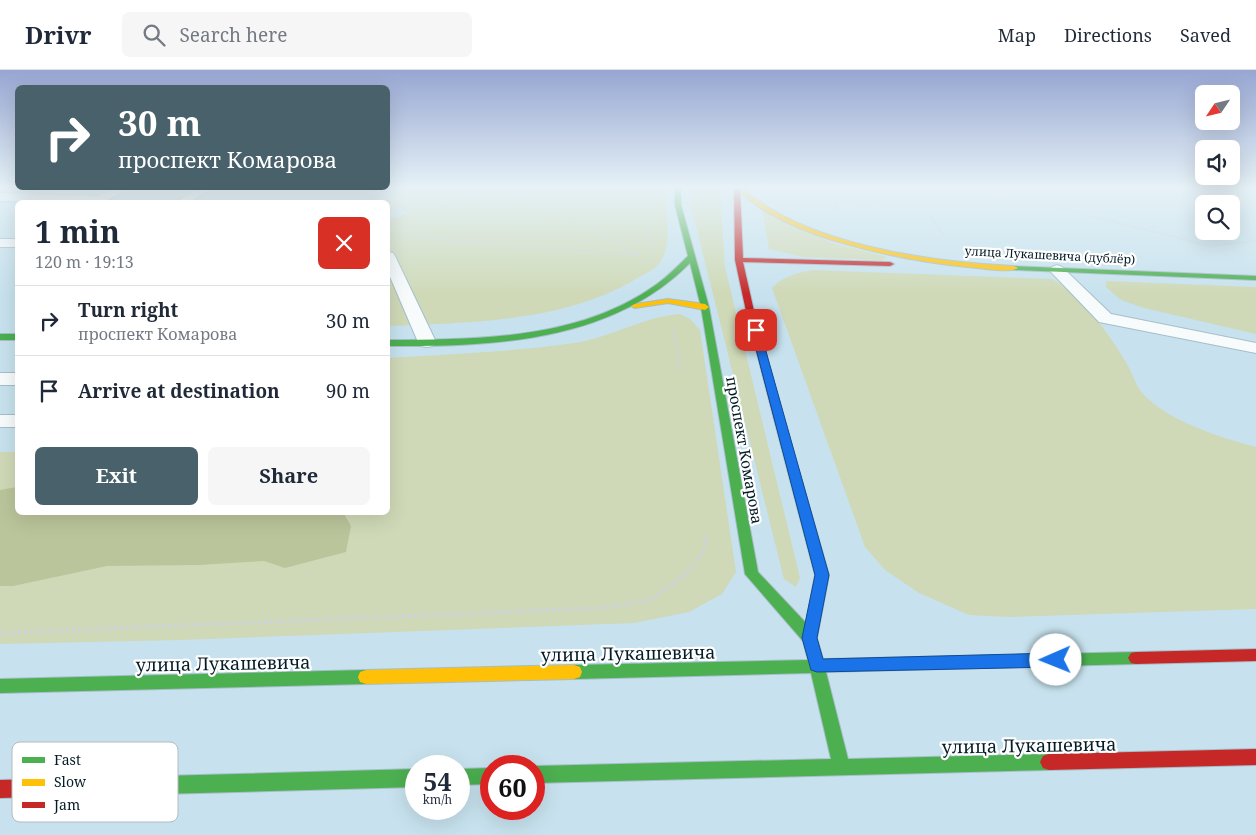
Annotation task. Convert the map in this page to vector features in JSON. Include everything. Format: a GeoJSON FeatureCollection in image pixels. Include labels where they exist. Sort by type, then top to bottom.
{"type":"FeatureCollection","features":[{"type":"Feature","properties":{"kind":"main road","name":"проспект Комарова"},"geometry":{"type":"LineString","coordinates":[[683,224],[705,307],[752,574],[810,638]]}},
{"type":"Feature","properties":{"kind":"main road","name":"проспект Комарова"},"geometry":{"type":"LineString","coordinates":[[738,224],[739,260],[750,311],[822,575],[810,638],[842,768]]}},
{"type":"Feature","properties":{"kind":"main road","name":"улица Лукашевича (дублёр)"},"geometry":{"type":"LineString","coordinates":[[794,224],[842,241],[906,256],[978,267],[1256,278]]}},
{"type":"Feature","properties":{"kind":"main road"},"geometry":{"type":"LineString","coordinates":[[390,343],[495,339],[548,333],[590,322],[626,307],[658,288],[692,258]]}},
{"type":"Feature","properties":{"kind":"main road"},"geometry":{"type":"LineString","coordinates":[[739,260],[978,267]]}},
{"type":"Feature","properties":{"kind":"main road"},"geometry":{"type":"LineString","coordinates":[[626,307],[668,301],[705,307]]}},
{"type":"Feature","properties":{"kind":"main road"},"geometry":{"type":"LineString","coordinates":[[0,337],[15,337]]}},
{"type":"Feature","properties":{"kind":"main road","name":"улица Лукашевича"},"geometry":{"type":"LineString","coordinates":[[0,686],[1256,655]]}},
{"type":"Feature","properties":{"kind":"main road","name":"улица Лукашевича"},"geometry":{"type":"LineString","coordinates":[[545,775],[1256,757]]}},
{"type":"Feature","properties":{"kind":"main road"},"geometry":{"type":"LineString","coordinates":[[178,784],[405,778]]}},
{"type":"Feature","properties":{"kind":"lane"},"geometry":{"type":"LineString","coordinates":[[0,243],[15,244]]}},
{"type":"Feature","properties":{"kind":"lane"},"geometry":{"type":"LineString","coordinates":[[390,260],[427,342]]}},
{"type":"Feature","properties":{"kind":"lane"},"geometry":{"type":"LineString","coordinates":[[1057,270],[1105,318],[1256,348]]}},
{"type":"Feature","properties":{"kind":"lane"},"geometry":{"type":"LineString","coordinates":[[0,379],[15,379]]}},
{"type":"Feature","properties":{"kind":"lane"},"geometry":{"type":"LineString","coordinates":[[0,421],[15,421]]}},
{"type":"Feature","properties":{"kind":"path"},"geometry":{"type":"LineString","coordinates":[[579,224],[647,258]]}},
{"type":"Feature","properties":{"kind":"path"},"geometry":{"type":"LineString","coordinates":[[647,224],[653,261]]}},
{"type":"Feature","properties":{"kind":"path"},"geometry":{"type":"LineString","coordinates":[[935,224],[947,242]]}},
{"type":"Feature","properties":{"kind":"path"},"geometry":{"type":"LineString","coordinates":[[1122,224],[1220,249]]}},
{"type":"Feature","properties":{"kind":"path"},"geometry":{"type":"LineString","coordinates":[[396,232],[421,238],[641,255]]}},
{"type":"Feature","properties":{"kind":"path"},"geometry":{"type":"LineString","coordinates":[[1210,246],[1256,241]]}},
{"type":"Feature","properties":{"kind":"path"},"geometry":{"type":"LineString","coordinates":[[668,301],[681,377]]}},
{"type":"Feature","properties":{"kind":"path"},"geometry":{"type":"LineString","coordinates":[[0,633],[600,608],[650,600],[685,575],[704,552],[706,528]]}},
{"type":"Feature","properties":{"kind":"green space"},"geometry":{"type":"Polygon","coordinates":[[[390,224],[668,224],[666,247],[658,265],[636,279],[607,293],[578,304],[547,312],[515,318],[390,326],[390,224]]]}},
{"type":"Feature","properties":{"kind":"green space"},"geometry":{"type":"Polygon","coordinates":[[[695,224],[722,224],[725,267],[800,578],[796,587],[784,579],[695,224]]]}},
{"type":"Feature","properties":{"kind":"green space"},"geometry":{"type":"Polygon","coordinates":[[[764,224],[791,224],[833,243],[887,257],[882,260],[803,257],[769,249],[764,224]]]}},
{"type":"Feature","properties":{"kind":"green space"},"geometry":{"type":"Polygon","coordinates":[[[812,270],[1052,279],[1063,286],[1094,316],[1127,364],[1143,394],[1154,404],[1167,413],[1196,427],[1256,447],[1256,609],[1010,617],[969,615],[919,593],[885,570],[865,547],[772,288],[786,278],[812,270]]]}},
{"type":"Feature","properties":{"kind":"green space"},"geometry":{"type":"Polygon","coordinates":[[[1106,281],[1256,287],[1256,334],[1144,308],[1121,300],[1106,287],[1106,281]]]}},
{"type":"Feature","properties":{"kind":"green space"},"geometry":{"type":"Polygon","coordinates":[[[680,314],[690,319],[700,330],[736,572],[722,594],[689,612],[634,623],[182,640],[0,644],[0,452],[15,452],[15,515],[390,515],[390,358],[504,351],[574,343],[600,337],[639,323],[680,314]]]}},
{"type":"Feature","properties":{"kind":"green space"},"geometry":{"type":"Polygon","coordinates":[[[15,487],[15,515],[345,515],[351,526],[346,552],[285,568],[264,561],[199,565],[107,566],[13,586],[0,586],[0,490],[15,487]]]}},
{"type":"Feature","properties":{"kind":"traffic: fast"},"geometry":{"type":"LineString","coordinates":[[683,224],[705,307],[752,574],[810,638]]}},
{"type":"Feature","properties":{"kind":"traffic: fast"},"geometry":{"type":"LineString","coordinates":[[390,343],[493,339],[561,329],[595,320],[627,306],[662,285],[691,257]]}},
{"type":"Feature","properties":{"kind":"traffic: fast"},"geometry":{"type":"LineString","coordinates":[[1014,268],[1256,278]]}},
{"type":"Feature","properties":{"kind":"traffic: fast"},"geometry":{"type":"LineString","coordinates":[[0,337],[15,337]]}},
{"type":"Feature","properties":{"kind":"traffic: fast"},"geometry":{"type":"LineString","coordinates":[[779,419],[822,575],[810,638],[842,768]]}},
{"type":"Feature","properties":{"kind":"traffic: fast"},"geometry":{"type":"LineString","coordinates":[[574,672],[1136,658]]}},
{"type":"Feature","properties":{"kind":"traffic: fast"},"geometry":{"type":"LineString","coordinates":[[0,686],[366,677]]}},
{"type":"Feature","properties":{"kind":"traffic: fast"},"geometry":{"type":"LineString","coordinates":[[545,775],[1049,762]]}},
{"type":"Feature","properties":{"kind":"traffic: fast"},"geometry":{"type":"LineString","coordinates":[[470,777],[480,776]]}},
{"type":"Feature","properties":{"kind":"traffic: fast"},"geometry":{"type":"LineString","coordinates":[[178,785],[405,778]]}},
{"type":"Feature","properties":{"kind":"traffic: slow"},"geometry":{"type":"LineString","coordinates":[[796,224],[839,239],[888,252],[964,265],[1014,268]]}},
{"type":"Feature","properties":{"kind":"traffic: slow"},"geometry":{"type":"LineString","coordinates":[[635,306],[668,301],[705,307]]}},
{"type":"Feature","properties":{"kind":"traffic: slow"},"geometry":{"type":"LineString","coordinates":[[366,677],[574,672]]}},
{"type":"Feature","properties":{"kind":"traffic: jam"},"geometry":{"type":"LineString","coordinates":[[738,224],[739,260],[750,311],[779,419]]}},
{"type":"Feature","properties":{"kind":"traffic: jam"},"geometry":{"type":"LineString","coordinates":[[739,260],[890,264]]}},
{"type":"Feature","properties":{"kind":"traffic: jam"},"geometry":{"type":"LineString","coordinates":[[1136,658],[1256,655]]}},
{"type":"Feature","properties":{"kind":"traffic: jam"},"geometry":{"type":"LineString","coordinates":[[1049,762],[1256,757]]}},
{"type":"Feature","properties":{"kind":"traffic: jam"},"geometry":{"type":"LineString","coordinates":[[0,789],[12,789]]}},
{"type":"Feature","properties":{"kind":"route"},"geometry":{"type":"LineString","coordinates":[[756,330],[822,575],[810,638],[817,666],[1056,660]]}}]}
